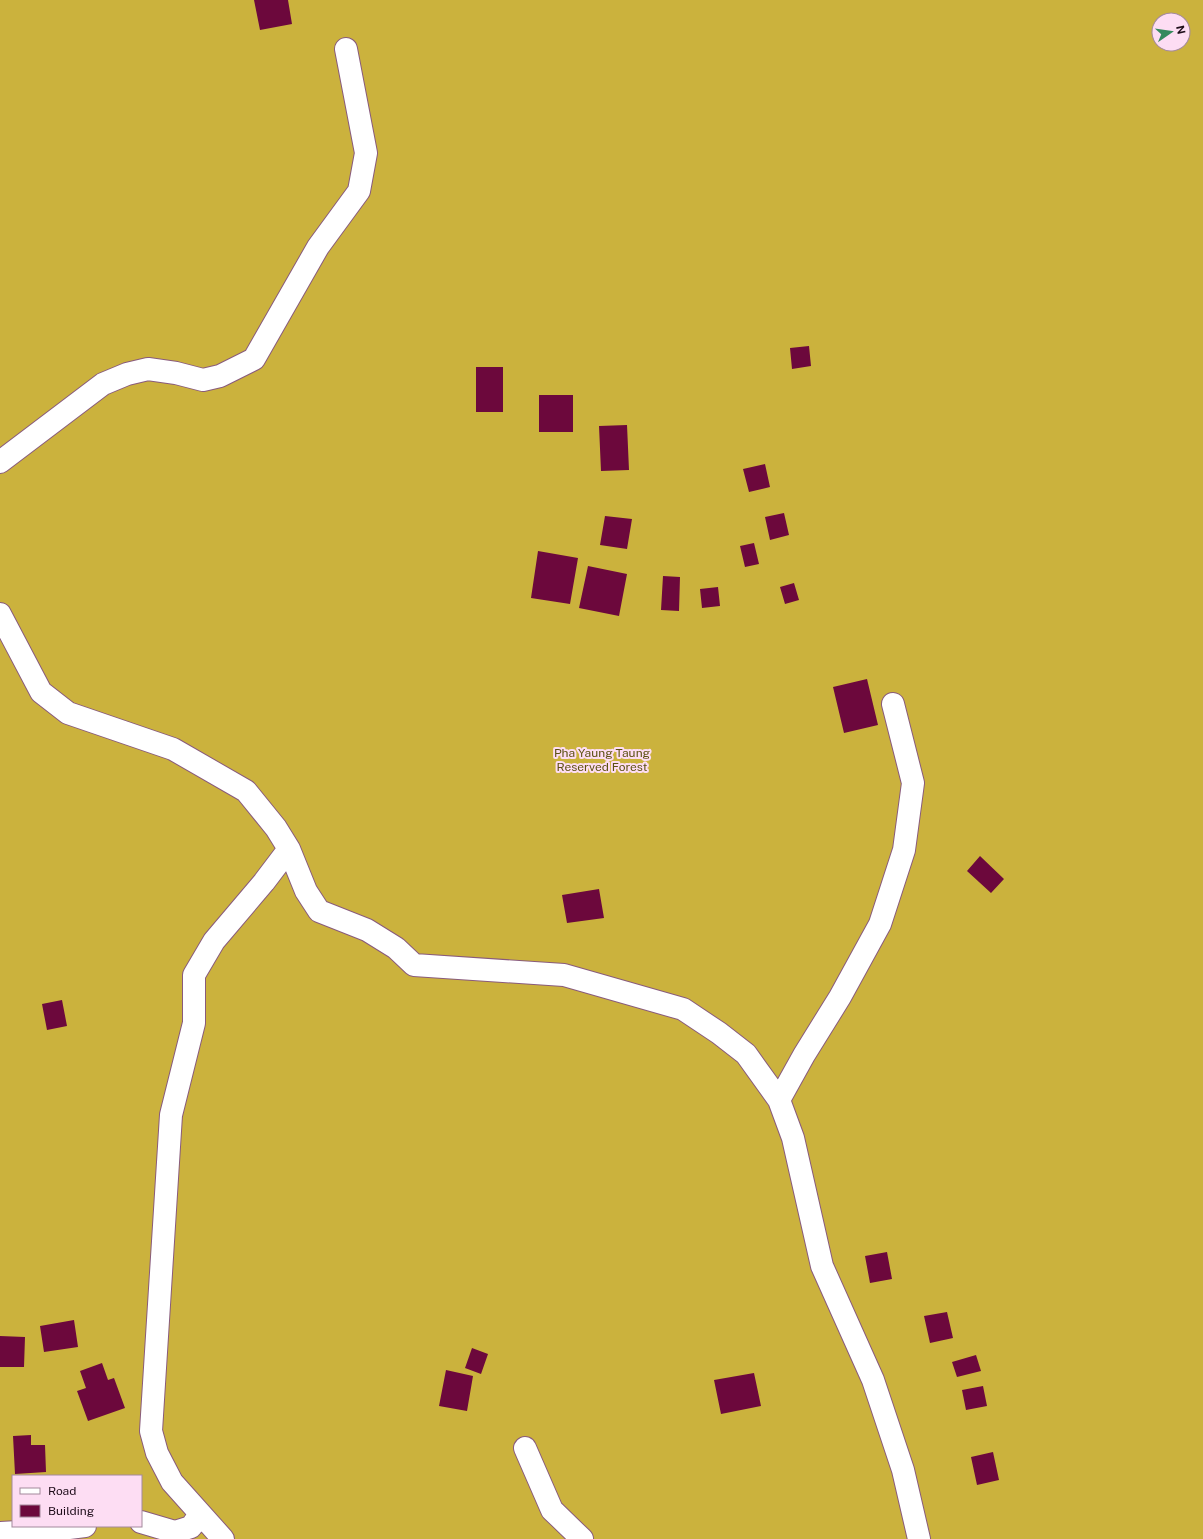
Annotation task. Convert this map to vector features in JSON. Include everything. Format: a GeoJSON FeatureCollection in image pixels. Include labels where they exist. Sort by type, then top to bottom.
{"type":"FeatureCollection","features":[{"type":"Feature","properties":{"kind":"street"},"geometry":{"type":"LineString","coordinates":[[0,462],[103,384],[127,374],[148,369],[176,373],[203,380],[220,376],[254,359],[318,247],[360,191],[366,152],[346,49]]}},
{"type":"Feature","properties":{"kind":"street"},"geometry":{"type":"LineString","coordinates":[[0,614],[41,692],[68,713],[173,749],[246,791],[276,828],[288,849],[306,892],[319,911],[367,930],[396,948],[414,965],[564,975],[683,1009],[719,1033],[746,1054],[779,1100],[793,1138],[822,1266],[873,1380],[903,1470],[919,1539]]}},
{"type":"Feature","properties":{"kind":"street"},"geometry":{"type":"LineString","coordinates":[[779,1100],[804,1055],[840,997],[880,924],[904,850],[913,783],[893,704]]}},
{"type":"Feature","properties":{"kind":"street"},"geometry":{"type":"LineString","coordinates":[[223,1539],[172,1482],[157,1454],[151,1430],[172,1116],[194,1023],[194,975],[214,940],[264,882],[288,849]]}},
{"type":"Feature","properties":{"kind":"street"},"geometry":{"type":"LineString","coordinates":[[525,1448],[552,1510],[582,1539]]}},
{"type":"Feature","properties":{"kind":"street"},"geometry":{"type":"LineString","coordinates":[[142,1522],[175,1532],[191,1527],[200,1514]]}},
{"type":"Feature","properties":{"kind":"street"},"geometry":{"type":"LineString","coordinates":[[0,1532],[54,1530],[78,1527]]}},
{"type":"Feature","properties":{"kind":"green space","name":"Pha Yaung Taung Reserved Forest"},"geometry":{"type":"Polygon","coordinates":[[[0,0],[1203,0],[1203,1539],[0,1539],[0,0]]]}},
{"type":"Feature","properties":{"kind":"building"},"geometry":{"type":"Polygon","coordinates":[[[254,0],[288,0],[292,24],[260,30],[254,0]]]}},
{"type":"Feature","properties":{"kind":"building"},"geometry":{"type":"Polygon","coordinates":[[[809,346],[811,366],[792,369],[790,348],[809,346]]]}},
{"type":"Feature","properties":{"kind":"building"},"geometry":{"type":"Polygon","coordinates":[[[476,367],[503,367],[503,412],[476,412],[476,367]]]}},
{"type":"Feature","properties":{"kind":"building"},"geometry":{"type":"Polygon","coordinates":[[[539,395],[573,395],[573,432],[539,432],[539,395]]]}},
{"type":"Feature","properties":{"kind":"building"},"geometry":{"type":"Polygon","coordinates":[[[627,425],[629,470],[601,471],[599,426],[627,425]]]}},
{"type":"Feature","properties":{"kind":"building"},"geometry":{"type":"Polygon","coordinates":[[[765,464],[770,487],[749,492],[743,469],[765,464]]]}},
{"type":"Feature","properties":{"kind":"building"},"geometry":{"type":"Polygon","coordinates":[[[784,513],[789,535],[770,540],[765,517],[784,513]]]}},
{"type":"Feature","properties":{"kind":"building"},"geometry":{"type":"Polygon","coordinates":[[[605,516],[632,519],[627,549],[600,545],[605,516]]]}},
{"type":"Feature","properties":{"kind":"building"},"geometry":{"type":"Polygon","coordinates":[[[754,543],[759,564],[745,567],[740,546],[754,543]]]}},
{"type":"Feature","properties":{"kind":"building"},"geometry":{"type":"Polygon","coordinates":[[[538,551],[578,558],[570,604],[531,598],[538,551]]]}},
{"type":"Feature","properties":{"kind":"building"},"geometry":{"type":"Polygon","coordinates":[[[588,566],[627,574],[619,616],[579,608],[588,566]]]}},
{"type":"Feature","properties":{"kind":"building"},"geometry":{"type":"Polygon","coordinates":[[[663,576],[680,577],[679,611],[661,610],[663,576]]]}},
{"type":"Feature","properties":{"kind":"building"},"geometry":{"type":"Polygon","coordinates":[[[794,583],[799,600],[785,604],[780,587],[794,583]]]}},
{"type":"Feature","properties":{"kind":"building"},"geometry":{"type":"Polygon","coordinates":[[[718,587],[720,606],[702,608],[700,589],[718,587]]]}},
{"type":"Feature","properties":{"kind":"building"},"geometry":{"type":"Polygon","coordinates":[[[867,679],[878,725],[844,733],[833,687],[867,679]]]}},
{"type":"Feature","properties":{"kind":"building"},"geometry":{"type":"Polygon","coordinates":[[[980,856],[1004,879],[991,893],[967,871],[980,856]]]}},
{"type":"Feature","properties":{"kind":"building"},"geometry":{"type":"Polygon","coordinates":[[[599,889],[604,918],[567,923],[562,895],[599,889]]]}},
{"type":"Feature","properties":{"kind":"building"},"geometry":{"type":"Polygon","coordinates":[[[62,1000],[67,1026],[47,1030],[42,1004],[62,1000]]]}},
{"type":"Feature","properties":{"kind":"building"},"geometry":{"type":"Polygon","coordinates":[[[887,1252],[892,1279],[870,1283],[865,1256],[887,1252]]]}},
{"type":"Feature","properties":{"kind":"building"},"geometry":{"type":"Polygon","coordinates":[[[947,1312],[953,1338],[930,1343],[924,1316],[947,1312]]]}},
{"type":"Feature","properties":{"kind":"building"},"geometry":{"type":"Polygon","coordinates":[[[74,1320],[78,1347],[44,1352],[40,1326],[74,1320]]]}},
{"type":"Feature","properties":{"kind":"building"},"geometry":{"type":"Polygon","coordinates":[[[0,1336],[25,1337],[24,1367],[0,1367],[0,1336]]]}},
{"type":"Feature","properties":{"kind":"building"},"geometry":{"type":"Polygon","coordinates":[[[472,1348],[488,1354],[481,1374],[465,1368],[472,1348]]]}},
{"type":"Feature","properties":{"kind":"building"},"geometry":{"type":"Polygon","coordinates":[[[976,1355],[981,1371],[957,1377],[952,1362],[976,1355]]]}},
{"type":"Feature","properties":{"kind":"building"},"geometry":{"type":"Polygon","coordinates":[[[102,1363],[108,1380],[114,1378],[125,1408],[88,1421],[77,1391],[86,1388],[80,1371],[102,1363]]]}},
{"type":"Feature","properties":{"kind":"building"},"geometry":{"type":"Polygon","coordinates":[[[446,1370],[473,1376],[467,1411],[439,1406],[446,1370]]]}},
{"type":"Feature","properties":{"kind":"building"},"geometry":{"type":"Polygon","coordinates":[[[754,1373],[761,1406],[721,1414],[714,1380],[754,1373]]]}},
{"type":"Feature","properties":{"kind":"building"},"geometry":{"type":"Polygon","coordinates":[[[983,1386],[987,1406],[966,1410],[962,1390],[983,1386]]]}},
{"type":"Feature","properties":{"kind":"building"},"geometry":{"type":"Polygon","coordinates":[[[31,1435],[31,1445],[45,1445],[46,1472],[15,1474],[13,1436],[31,1435]]]}},
{"type":"Feature","properties":{"kind":"building"},"geometry":{"type":"Polygon","coordinates":[[[993,1452],[999,1480],[977,1485],[971,1457],[993,1452]]]}}]}
